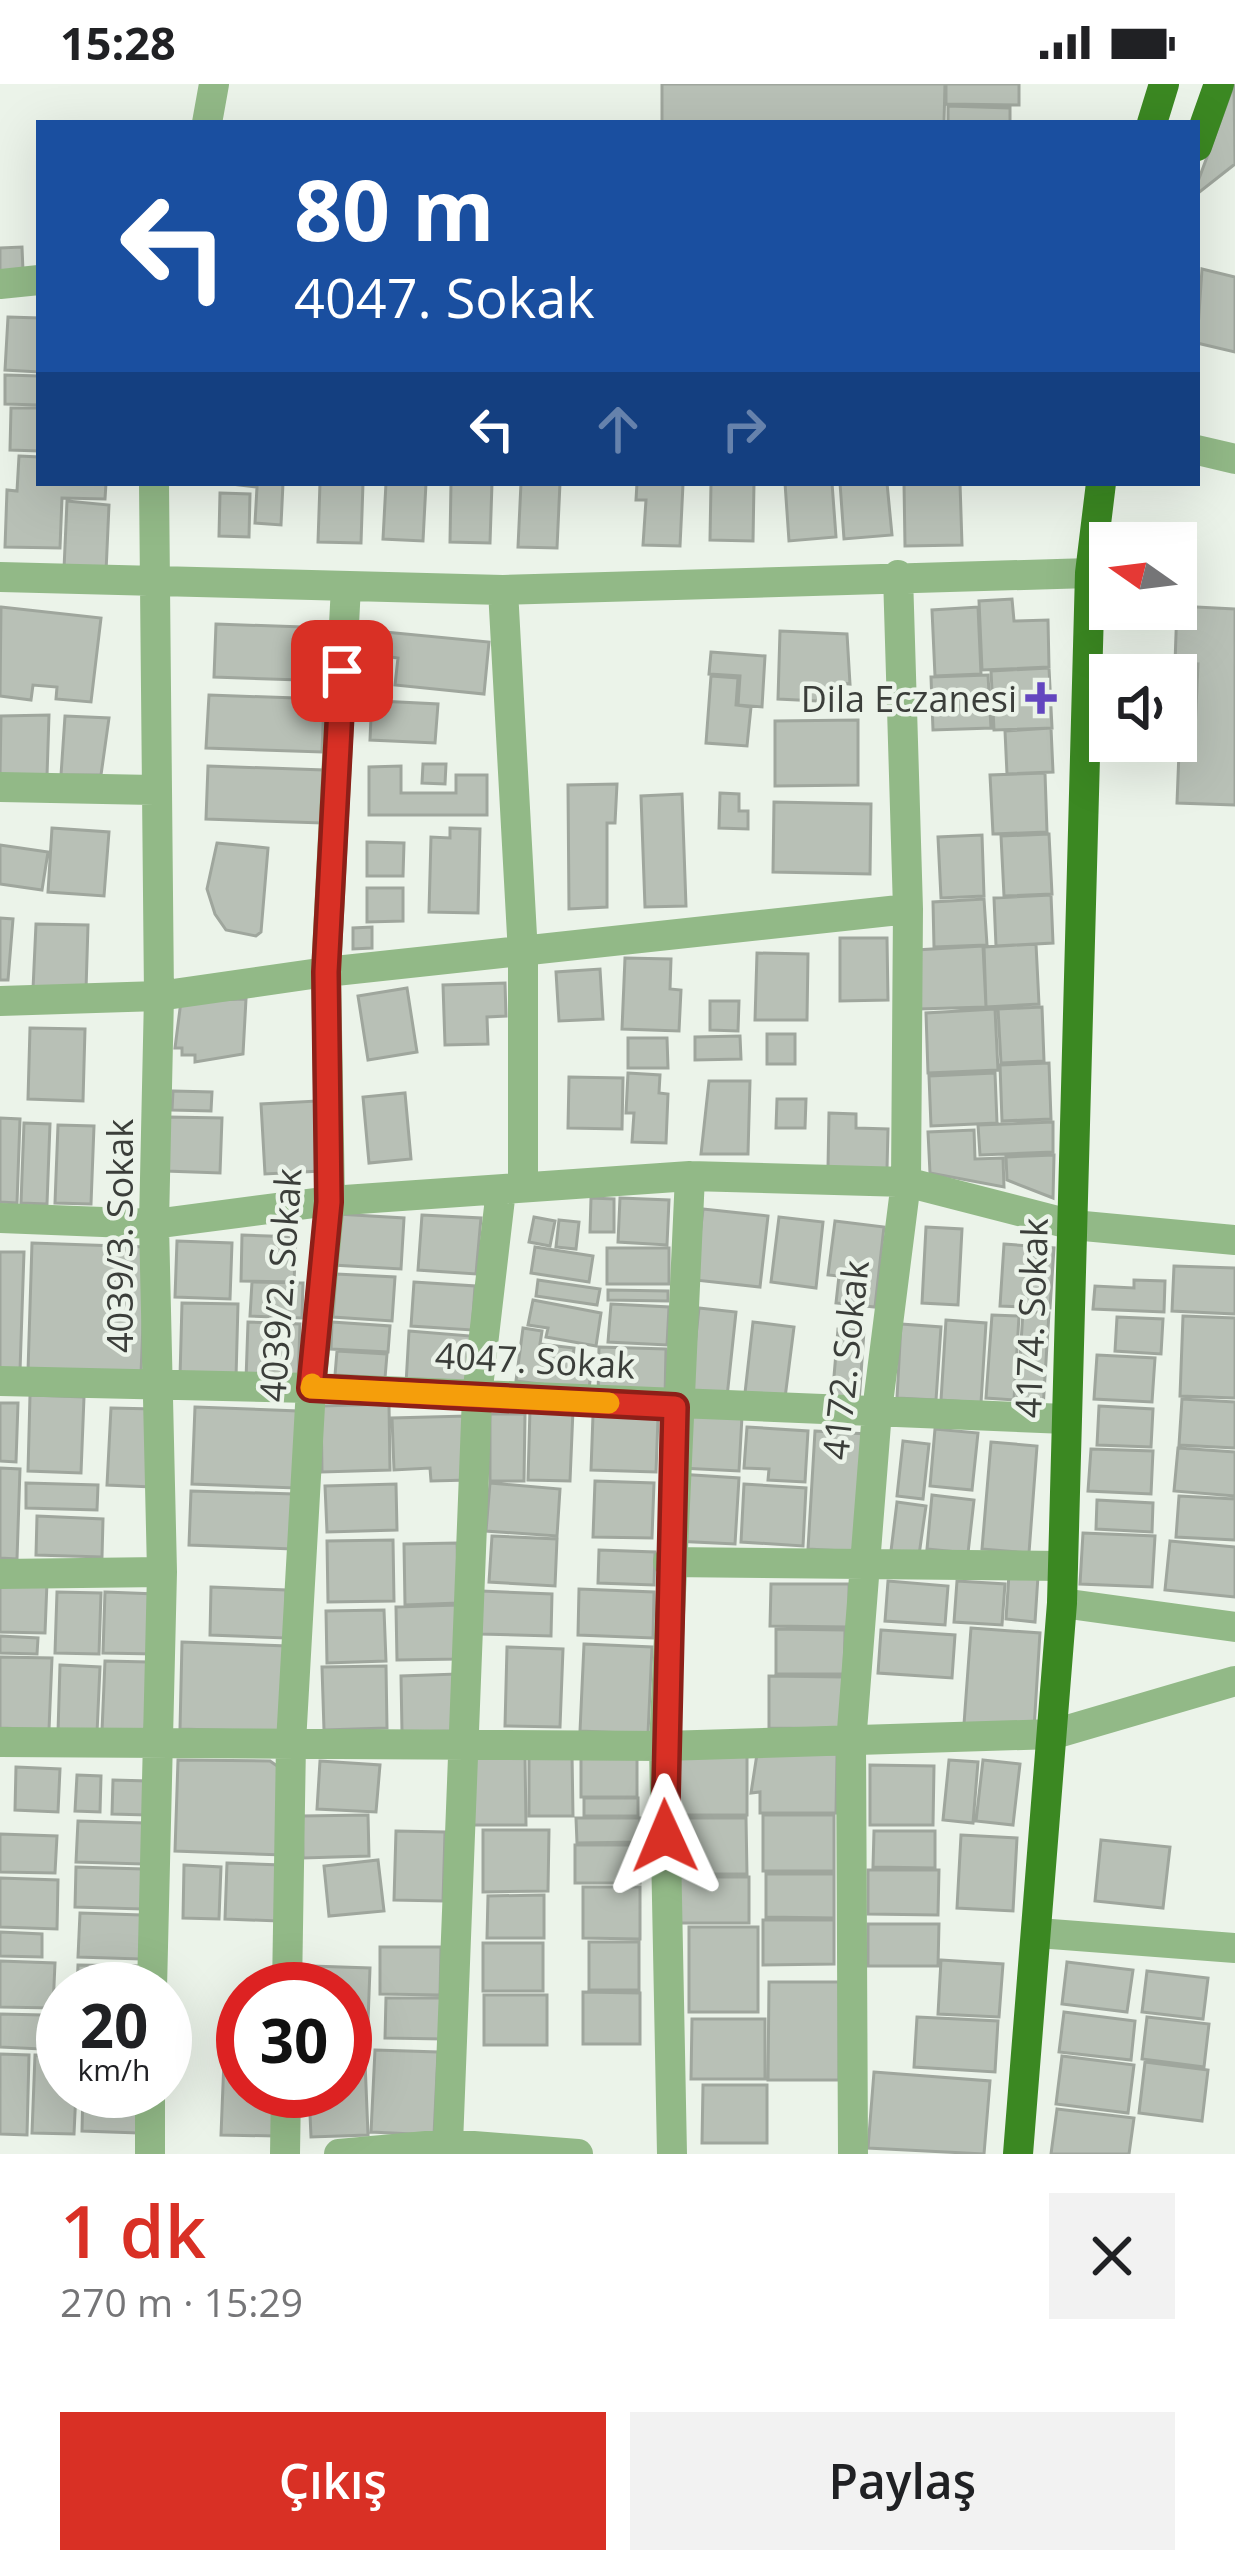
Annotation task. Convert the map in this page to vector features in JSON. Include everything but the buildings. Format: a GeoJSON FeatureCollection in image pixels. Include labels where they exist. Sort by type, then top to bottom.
{"type":"FeatureCollection","features":[{"type":"Feature","properties":{"kind":"main road"},"geometry":{"type":"LineString","coordinates":[[1153,120],[1164,84]]}},
{"type":"Feature","properties":{"kind":"main road"},"geometry":{"type":"LineString","coordinates":[[1200,138],[1220,84]]}},
{"type":"Feature","properties":{"kind":"main road","name":"4174. Sokak"},"geometry":{"type":"LineString","coordinates":[[1096,522],[1100,486]]}},
{"type":"Feature","properties":{"kind":"main road","name":"4174. Sokak"},"geometry":{"type":"LineString","coordinates":[[1018,2154],[1062,1603],[1089,611]]}},
{"type":"Feature","properties":{"kind":"street"},"geometry":{"type":"LineString","coordinates":[[208,120],[214,84]]}},
{"type":"Feature","properties":{"kind":"street"},"geometry":{"type":"LineString","coordinates":[[0,284],[36,280]]}},
{"type":"Feature","properties":{"kind":"street"},"geometry":{"type":"LineString","coordinates":[[1200,452],[1235,459]]}},
{"type":"Feature","properties":{"kind":"street","name":"4039/3. Sokak"},"geometry":{"type":"LineString","coordinates":[[152,1962],[162,1572],[154,1224],[159,996],[154,486]]}},
{"type":"Feature","properties":{"kind":"street"},"geometry":{"type":"LineString","coordinates":[[0,578],[153,578],[503,590],[1089,573]]}},
{"type":"Feature","properties":{"kind":"street","name":"4172. Sokak"},"geometry":{"type":"LineString","coordinates":[[853,2154],[851,1743],[877,1411],[905,1182],[908,909],[898,575]]}},
{"type":"Feature","properties":{"kind":"street","name":"4039/2. Sokak"},"geometry":{"type":"LineString","coordinates":[[287,1962],[291,1744],[311,1388],[329,1202],[326,972],[346,586]]}},
{"type":"Feature","properties":{"kind":"street"},"geometry":{"type":"LineString","coordinates":[[448,2144],[477,1396],[512,1187],[523,954],[503,590]]}},
{"type":"Feature","properties":{"kind":"street"},"geometry":{"type":"LineString","coordinates":[[0,788],[154,790]]}},
{"type":"Feature","properties":{"kind":"street"},"geometry":{"type":"LineString","coordinates":[[0,1001],[159,996],[326,972],[908,909]]}},
{"type":"Feature","properties":{"kind":"street"},"geometry":{"type":"LineString","coordinates":[[0,1218],[154,1224],[329,1202],[690,1176],[905,1182],[1073,1225],[1235,1240]]}},
{"type":"Feature","properties":{"kind":"street"},"geometry":{"type":"LineString","coordinates":[[672,2154],[664,1746],[675,1407],[690,1176]]}},
{"type":"Feature","properties":{"kind":"street","name":"4047. Sokak"},"geometry":{"type":"LineString","coordinates":[[0,1381],[311,1388],[675,1407],[1066,1419]]}},
{"type":"Feature","properties":{"kind":"street"},"geometry":{"type":"LineString","coordinates":[[668,1562],[1063,1566]]}},
{"type":"Feature","properties":{"kind":"street"},"geometry":{"type":"LineString","coordinates":[[0,1574],[162,1572]]}},
{"type":"Feature","properties":{"kind":"street"},"geometry":{"type":"LineString","coordinates":[[1062,1603],[1235,1627]]}},
{"type":"Feature","properties":{"kind":"street"},"geometry":{"type":"LineString","coordinates":[[0,1742],[664,1746],[1054,1734],[1235,1681]]}},
{"type":"Feature","properties":{"kind":"street"},"geometry":{"type":"LineString","coordinates":[[1038,1933],[1235,1948]]}},
{"type":"Feature","properties":{"kind":"street"},"geometry":{"type":"LineString","coordinates":[[149,2154],[150,2118]]}},
{"type":"Feature","properties":{"kind":"street"},"geometry":{"type":"LineString","coordinates":[[285,2154],[286,2118]]}},
{"type":"Feature","properties":{"kind":"street"},"geometry":{"type":"LineString","coordinates":[[339,2154],[448,2144],[578,2154]]}},
{"type":"Feature","properties":{"kind":"slow traffic"},"geometry":{"type":"LineString","coordinates":[[312,1384],[311,1388],[609,1403]]}},
{"type":"Feature","properties":{"kind":"place","name":"Dila Eczanesi"},"geometry":{"type":"Point","coordinates":[1041,698]}},
{"type":"Feature","properties":{"kind":"route"},"geometry":{"type":"LineString","coordinates":[[342,671],[326,972],[329,1202],[311,1388],[675,1407],[665,1836]]}}]}
